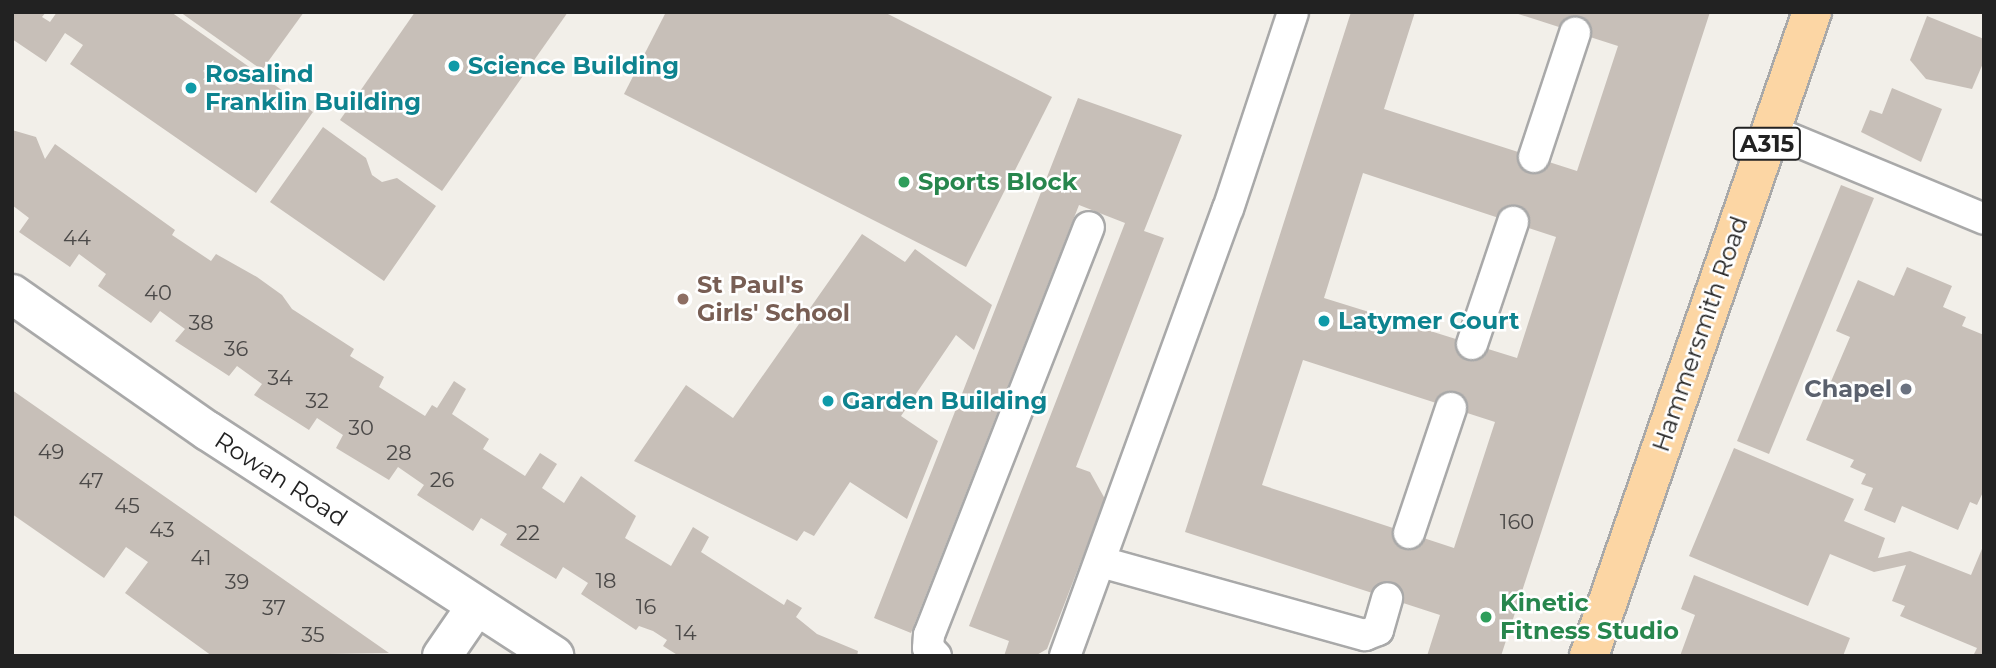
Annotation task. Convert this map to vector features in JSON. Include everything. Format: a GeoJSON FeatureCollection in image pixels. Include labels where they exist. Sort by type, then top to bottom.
{"type":"FeatureCollection","features":[{"type":"Feature","properties":{"kind":"main road","name":"Hammersmith Road"},"geometry":{"type":"LineString","coordinates":[[1590,656],[1812,12]]}},
{"type":"Feature","properties":{"kind":"street","name":"Rowan Road"},"geometry":{"type":"LineString","coordinates":[[12,294],[132,380],[475,608],[554,656]]}},
{"type":"Feature","properties":{"kind":"street"},"geometry":{"type":"LineString","coordinates":[[442,656],[475,608]]}},
{"type":"Feature","properties":{"kind":"street"},"geometry":{"type":"LineString","coordinates":[[1603,615],[1607,656]]}},
{"type":"Feature","properties":{"kind":"lane"},"geometry":{"type":"LineString","coordinates":[[1065,656],[1228,209],[1293,12]]}},
{"type":"Feature","properties":{"kind":"lane"},"geometry":{"type":"LineString","coordinates":[[1534,157],[1575,33]]}},
{"type":"Feature","properties":{"kind":"lane"},"geometry":{"type":"LineString","coordinates":[[1772,131],[1984,219]]}},
{"type":"Feature","properties":{"kind":"lane"},"geometry":{"type":"LineString","coordinates":[[1472,344],[1513,222]]}},
{"type":"Feature","properties":{"kind":"lane"},"geometry":{"type":"LineString","coordinates":[[936,656],[928,648],[929,635],[1089,228]]}},
{"type":"Feature","properties":{"kind":"lane"},"geometry":{"type":"LineString","coordinates":[[1409,533],[1451,408]]}},
{"type":"Feature","properties":{"kind":"lane"},"geometry":{"type":"LineString","coordinates":[[1101,562],[1365,635],[1377,629],[1387,598]]}},
{"type":"Feature","properties":{"kind":"building","name":"Rosalind Franklin Building"},"geometry":{"type":"Polygon","coordinates":[[[12,12],[46,12],[42,17],[50,22],[57,12],[171,12],[313,112],[256,193],[70,64],[83,45],[65,33],[46,62],[12,39],[12,12]]]}},
{"type":"Feature","properties":{"kind":"building"},"geometry":{"type":"Polygon","coordinates":[[[180,12],[304,12],[262,70],[180,12]]]}},
{"type":"Feature","properties":{"kind":"building","name":"Science Building"},"geometry":{"type":"Polygon","coordinates":[[[415,12],[568,12],[442,191],[340,120],[415,12]]]}},
{"type":"Feature","properties":{"kind":"building","name":"Sports Block"},"geometry":{"type":"Polygon","coordinates":[[[666,12],[884,12],[1052,97],[966,267],[624,94],[666,12]]]}},
{"type":"Feature","properties":{"kind":"building","name":"Latymer Court"},"geometry":{"type":"Polygon","coordinates":[[[1351,12],[1415,12],[1384,109],[1577,171],[1618,46],[1512,12],[1710,12],[1501,656],[1427,656],[1440,615],[1185,532],[1351,12]],[[1363,173],[1324,298],[1517,358],[1556,237],[1363,173]],[[1303,360],[1262,485],[1454,548],[1495,422],[1303,360]]]}},
{"type":"Feature","properties":{"kind":"building"},"geometry":{"type":"Polygon","coordinates":[[[1927,16],[1984,39],[1984,61],[1972,89],[1926,79],[1910,60],[1927,16]]]}},
{"type":"Feature","properties":{"kind":"building"},"geometry":{"type":"Polygon","coordinates":[[[1892,88],[1942,109],[1921,162],[1861,132],[1870,110],[1882,114],[1892,88]]]}},
{"type":"Feature","properties":{"kind":"building"},"geometry":{"type":"Polygon","coordinates":[[[1078,98],[1182,135],[1144,231],[1164,238],[1076,467],[1090,472],[1105,499],[1047,649],[1035,656],[1004,656],[1009,641],[969,626],[1125,223],[1079,205],[911,633],[874,618],[1078,98]]]}},
{"type":"Feature","properties":{"kind":"building"},"geometry":{"type":"Polygon","coordinates":[[[323,127],[366,158],[372,175],[382,182],[397,178],[436,206],[384,281],[270,202],[323,127]]]}},
{"type":"Feature","properties":{"kind":"building"},"geometry":{"type":"Polygon","coordinates":[[[12,130],[36,137],[45,159],[55,144],[175,230],[172,235],[211,261],[216,254],[257,277],[282,295],[292,309],[354,349],[350,356],[384,377],[379,387],[425,416],[432,405],[437,408],[454,381],[466,389],[452,414],[489,439],[483,449],[525,476],[540,453],[557,464],[542,488],[564,503],[581,476],[636,516],[625,538],[671,566],[693,527],[709,537],[701,552],[784,605],[787,599],[802,608],[796,617],[817,634],[858,651],[857,656],[679,656],[663,646],[667,640],[653,631],[639,626],[636,630],[581,594],[588,583],[563,567],[556,579],[500,545],[507,534],[481,518],[473,531],[417,495],[424,485],[398,467],[389,480],[336,448],[343,435],[317,418],[309,430],[254,395],[262,384],[237,366],[229,376],[175,341],[185,329],[160,311],[151,323],[98,286],[106,274],[79,254],[70,267],[19,232],[29,218],[12,205],[12,130]]]}},
{"type":"Feature","properties":{"kind":"building"},"geometry":{"type":"Polygon","coordinates":[[[1841,185],[1874,198],[1769,454],[1737,441],[1841,185]]]}},
{"type":"Feature","properties":{"kind":"building","name":"Garden Building"},"geometry":{"type":"Polygon","coordinates":[[[862,234],[905,262],[915,249],[992,305],[974,350],[956,335],[901,416],[938,441],[907,519],[850,482],[814,536],[804,531],[797,541],[634,461],[686,385],[733,418],[862,234]]]}},
{"type":"Feature","properties":{"kind":"building","name":"Chapel"},"geometry":{"type":"Polygon","coordinates":[[[1907,267],[1952,286],[1943,307],[1966,317],[1962,326],[1984,335],[1984,490],[1977,505],[1970,502],[1958,530],[1902,506],[1895,523],[1864,510],[1873,488],[1861,484],[1866,474],[1850,467],[1854,460],[1806,440],[1850,337],[1836,331],[1858,280],[1894,296],[1907,267]]]}},
{"type":"Feature","properties":{"kind":"building"},"geometry":{"type":"Polygon","coordinates":[[[12,390],[389,653],[212,656],[125,593],[148,562],[126,547],[104,578],[12,514],[12,390]]]}},
{"type":"Feature","properties":{"kind":"building"},"geometry":{"type":"Polygon","coordinates":[[[1734,448],[1854,499],[1844,521],[1885,538],[1878,558],[1910,551],[1971,575],[1984,544],[1984,656],[1973,656],[1977,648],[1900,616],[1905,606],[1892,601],[1906,565],[1874,572],[1830,554],[1808,606],[1689,556],[1734,448]]]}},
{"type":"Feature","properties":{"kind":"building"},"geometry":{"type":"Polygon","coordinates":[[[1694,575],[1850,638],[1843,656],[1680,656],[1695,615],[1681,609],[1694,575]]]}},
{"type":"Feature","properties":{"kind":"place","name":"Science Building"},"geometry":{"type":"Point","coordinates":[454,66]}},
{"type":"Feature","properties":{"kind":"place","name":"Rosalind Franklin Building"},"geometry":{"type":"Point","coordinates":[191,88]}},
{"type":"Feature","properties":{"kind":"place","name":"Sports Block"},"geometry":{"type":"Point","coordinates":[904,182]}},
{"type":"Feature","properties":{"kind":"place","name":"St Paul's Girls' School"},"geometry":{"type":"Point","coordinates":[683,299]}},
{"type":"Feature","properties":{"kind":"place","name":"Latymer Court"},"geometry":{"type":"Point","coordinates":[1324,321]}},
{"type":"Feature","properties":{"kind":"place","name":"Chapel"},"geometry":{"type":"Point","coordinates":[1906,389]}},
{"type":"Feature","properties":{"kind":"place","name":"Garden Building"},"geometry":{"type":"Point","coordinates":[828,401]}},
{"type":"Feature","properties":{"kind":"place","name":"Kinetic Fitness Studio"},"geometry":{"type":"Point","coordinates":[1486,617]}}]}
